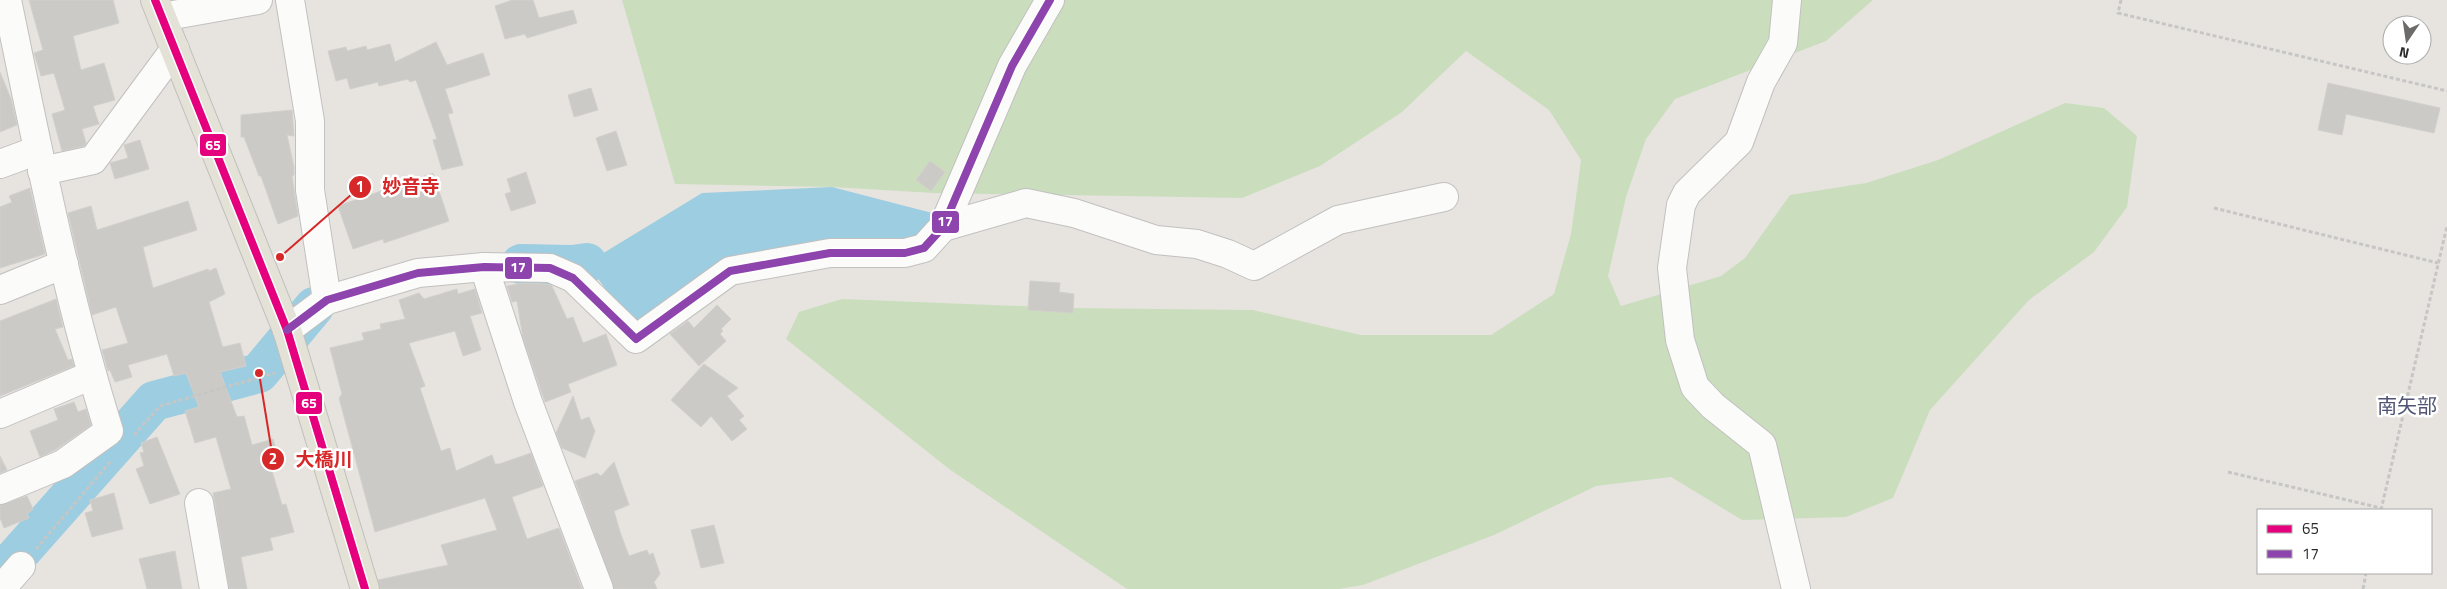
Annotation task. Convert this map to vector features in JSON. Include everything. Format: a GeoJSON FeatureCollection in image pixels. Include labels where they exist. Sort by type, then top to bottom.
{"type":"FeatureCollection","features":[{"type":"Feature","properties":{"kind":"main road"},"geometry":{"type":"LineString","coordinates":[[159,8],[287,330],[365,589]]}},
{"type":"Feature","properties":{"kind":"street"},"geometry":{"type":"LineString","coordinates":[[159,8],[258,0]]}},
{"type":"Feature","properties":{"kind":"street"},"geometry":{"type":"LineString","coordinates":[[290,0],[310,121],[310,190],[326,300]]}},
{"type":"Feature","properties":{"kind":"street"},"geometry":{"type":"LineString","coordinates":[[287,330],[326,300],[418,273],[484,267],[550,268],[574,278],[636,340],[730,271],[830,253],[905,253],[924,248],[943,227],[1012,66],[1050,0]]}},
{"type":"Feature","properties":{"kind":"street"},"geometry":{"type":"LineString","coordinates":[[1787,0],[1783,43],[1761,82],[1738,142],[1687,193],[1681,206],[1672,268],[1680,340],[1695,387],[1713,406],[1762,445],[1796,589]]}},
{"type":"Feature","properties":{"kind":"street"},"geometry":{"type":"LineString","coordinates":[[0,490],[63,464],[117,438],[92,375],[64,264],[6,11]]}},
{"type":"Feature","properties":{"kind":"street"},"geometry":{"type":"LineString","coordinates":[[0,164],[40,160],[93,160],[175,49]]}},
{"type":"Feature","properties":{"kind":"street"},"geometry":{"type":"LineString","coordinates":[[943,227],[1026,204],[1074,213],[1156,240],[1197,244],[1228,254],[1254,266],[1338,220],[1444,196]]}},
{"type":"Feature","properties":{"kind":"street"},"geometry":{"type":"LineString","coordinates":[[0,290],[64,264]]}},
{"type":"Feature","properties":{"kind":"street"},"geometry":{"type":"LineString","coordinates":[[484,267],[528,402],[599,589]]}},
{"type":"Feature","properties":{"kind":"street"},"geometry":{"type":"LineString","coordinates":[[0,414],[92,375]]}},
{"type":"Feature","properties":{"kind":"street"},"geometry":{"type":"LineString","coordinates":[[199,503],[214,589]]}},
{"type":"Feature","properties":{"kind":"street"},"geometry":{"type":"LineString","coordinates":[[1,589],[21,566]]}},
{"type":"Feature","properties":{"kind":"path"},"geometry":{"type":"LineString","coordinates":[[2121,0],[2118,13],[2447,90]]}},
{"type":"Feature","properties":{"kind":"path"},"geometry":{"type":"LineString","coordinates":[[2214,208],[2438,263]]}},
{"type":"Feature","properties":{"kind":"path"},"geometry":{"type":"LineString","coordinates":[[2228,472],[2381,509],[2447,226]]}},
{"type":"Feature","properties":{"kind":"path"},"geometry":{"type":"LineString","coordinates":[[21,566],[117,438],[160,406],[260,379]]}},
{"type":"Feature","properties":{"kind":"path"},"geometry":{"type":"LineString","coordinates":[[2363,589],[2366,574]]}},
{"type":"Feature","properties":{"kind":"green space"},"geometry":{"type":"Polygon","coordinates":[[[622,0],[1873,0],[1826,41],[1675,99],[1646,139],[1626,197],[1608,276],[1621,306],[1721,276],[1745,258],[1790,195],[1866,183],[1938,160],[2065,103],[2104,108],[2137,136],[2127,207],[2094,252],[2029,300],[1930,410],[1893,498],[1846,517],[1742,520],[1671,477],[1596,486],[1494,535],[1363,585],[1339,589],[1127,589],[949,469],[786,339],[799,312],[842,299],[1070,308],[1253,310],[1361,335],[1491,335],[1554,294],[1571,234],[1581,160],[1549,110],[1466,51],[1402,112],[1320,166],[1242,198],[933,193],[832,187],[675,184],[622,0]]]}},
{"type":"Feature","properties":{"kind":"water"},"geometry":{"type":"Polygon","coordinates":[[[832,187],[936,214],[922,243],[728,266],[637,334],[587,263],[702,193],[832,187]]]}},
{"type":"Feature","properties":{"kind":"building"},"geometry":{"type":"Polygon","coordinates":[[[29,0],[113,0],[119,23],[73,36],[81,70],[104,63],[115,100],[93,106],[99,124],[82,129],[86,143],[84,146],[62,151],[52,114],[65,110],[54,73],[41,76],[34,53],[43,50],[29,0]]]}},
{"type":"Feature","properties":{"kind":"building"},"geometry":{"type":"Polygon","coordinates":[[[512,0],[533,0],[539,18],[573,10],[577,23],[527,38],[525,34],[505,39],[495,6],[512,0]]]}},
{"type":"Feature","properties":{"kind":"building"},"geometry":{"type":"Polygon","coordinates":[[[436,42],[447,65],[483,53],[490,75],[445,89],[453,113],[448,114],[463,165],[442,170],[433,140],[437,139],[416,80],[410,82],[408,79],[379,86],[378,82],[350,89],[347,78],[336,81],[328,51],[346,47],[347,51],[366,46],[367,50],[390,44],[395,62],[436,42]]]}},
{"type":"Feature","properties":{"kind":"building"},"geometry":{"type":"Polygon","coordinates":[[[0,72],[11,99],[17,125],[0,132],[0,72]]]}},
{"type":"Feature","properties":{"kind":"building"},"geometry":{"type":"Polygon","coordinates":[[[2328,83],[2440,108],[2434,133],[2346,114],[2342,135],[2318,130],[2328,83]]]}},
{"type":"Feature","properties":{"kind":"building"},"geometry":{"type":"Polygon","coordinates":[[[591,88],[598,110],[574,117],[568,95],[591,88]]]}},
{"type":"Feature","properties":{"kind":"building"},"geometry":{"type":"Polygon","coordinates":[[[292,110],[294,136],[287,135],[294,167],[294,175],[292,176],[298,216],[278,224],[261,176],[259,176],[244,137],[241,137],[241,115],[292,110]]]}},
{"type":"Feature","properties":{"kind":"building"},"geometry":{"type":"Polygon","coordinates":[[[616,131],[627,165],[607,171],[596,138],[616,131]]]}},
{"type":"Feature","properties":{"kind":"building"},"geometry":{"type":"Polygon","coordinates":[[[140,140],[149,169],[115,179],[110,163],[128,158],[124,145],[140,140]]]}},
{"type":"Feature","properties":{"kind":"building"},"geometry":{"type":"Polygon","coordinates":[[[930,161],[945,172],[931,191],[916,180],[930,161]]]}},
{"type":"Feature","properties":{"kind":"building"},"geometry":{"type":"Polygon","coordinates":[[[526,172],[536,203],[511,211],[505,194],[511,192],[507,179],[526,172]]]}},
{"type":"Feature","properties":{"kind":"building"},"geometry":{"type":"Polygon","coordinates":[[[433,173],[449,221],[384,243],[383,239],[353,249],[338,206],[433,173]]]}},
{"type":"Feature","properties":{"kind":"building"},"geometry":{"type":"Polygon","coordinates":[[[30,188],[45,254],[0,268],[0,207],[12,202],[9,196],[30,188]]]}},
{"type":"Feature","properties":{"kind":"building"},"geometry":{"type":"Polygon","coordinates":[[[188,201],[197,230],[143,247],[153,288],[216,268],[225,294],[209,302],[222,345],[223,347],[240,343],[246,366],[220,372],[237,417],[244,416],[252,445],[273,439],[282,468],[272,471],[282,505],[286,504],[294,532],[270,538],[273,550],[241,557],[247,589],[229,589],[213,493],[231,489],[216,437],[195,443],[185,411],[199,407],[186,373],[174,376],[167,354],[128,365],[132,377],[115,382],[110,370],[108,371],[102,350],[128,343],[116,307],[92,315],[68,213],[91,206],[97,230],[188,201]]]}},
{"type":"Feature","properties":{"kind":"building"},"geometry":{"type":"Polygon","coordinates":[[[1030,281],[1060,283],[1059,292],[1074,294],[1073,313],[1028,310],[1030,281]]]}},
{"type":"Feature","properties":{"kind":"building"},"geometry":{"type":"Polygon","coordinates":[[[523,283],[552,286],[567,319],[573,317],[583,343],[606,334],[617,365],[568,384],[571,392],[545,402],[523,338],[517,301],[512,302],[507,286],[523,283]]]}},
{"type":"Feature","properties":{"kind":"building"},"geometry":{"type":"Polygon","coordinates":[[[457,289],[458,294],[475,289],[482,313],[470,316],[481,350],[463,356],[455,331],[409,343],[425,386],[420,388],[441,451],[450,448],[456,471],[492,455],[495,464],[499,464],[531,453],[543,486],[512,497],[527,539],[559,528],[582,589],[380,589],[378,580],[448,565],[441,545],[497,530],[485,498],[375,532],[339,398],[342,394],[330,348],[364,340],[362,333],[381,329],[380,324],[405,319],[399,300],[419,293],[424,299],[457,289]]]}},
{"type":"Feature","properties":{"kind":"building"},"geometry":{"type":"Polygon","coordinates":[[[56,299],[63,327],[55,329],[68,360],[72,359],[74,366],[0,396],[0,321],[56,299]]]}},
{"type":"Feature","properties":{"kind":"building"},"geometry":{"type":"Polygon","coordinates":[[[717,305],[731,319],[721,329],[723,331],[720,334],[726,341],[699,366],[670,334],[688,321],[694,328],[717,305]]]}},
{"type":"Feature","properties":{"kind":"building"},"geometry":{"type":"Polygon","coordinates":[[[704,364],[738,388],[727,396],[744,416],[739,420],[747,429],[732,441],[711,416],[701,427],[671,400],[704,364]]]}},
{"type":"Feature","properties":{"kind":"building"},"geometry":{"type":"Polygon","coordinates":[[[573,396],[581,420],[589,417],[595,431],[585,458],[562,448],[556,433],[573,396]]]}},
{"type":"Feature","properties":{"kind":"building"},"geometry":{"type":"Polygon","coordinates":[[[74,402],[78,412],[86,409],[91,425],[55,450],[40,457],[30,431],[58,420],[54,409],[74,402]]]}},
{"type":"Feature","properties":{"kind":"building"},"geometry":{"type":"Polygon","coordinates":[[[157,437],[180,494],[150,504],[136,469],[144,466],[140,453],[144,452],[141,443],[157,437]]]}},
{"type":"Feature","properties":{"kind":"building"},"geometry":{"type":"Polygon","coordinates":[[[0,456],[7,470],[0,473],[0,456]]]}},
{"type":"Feature","properties":{"kind":"building"},"geometry":{"type":"Polygon","coordinates":[[[614,462],[629,505],[614,511],[620,532],[629,556],[647,550],[649,555],[653,553],[660,574],[654,582],[657,589],[614,589],[575,481],[597,473],[601,476],[614,462]]]}},
{"type":"Feature","properties":{"kind":"building"},"geometry":{"type":"Polygon","coordinates":[[[114,493],[123,529],[92,537],[85,513],[93,511],[90,500],[114,493]]]}},
{"type":"Feature","properties":{"kind":"building"},"geometry":{"type":"Polygon","coordinates":[[[27,496],[33,509],[27,514],[29,518],[4,528],[0,518],[0,505],[27,496]]]}},
{"type":"Feature","properties":{"kind":"building"},"geometry":{"type":"Polygon","coordinates":[[[714,525],[724,563],[701,568],[691,530],[714,525]]]}},
{"type":"Feature","properties":{"kind":"building"},"geometry":{"type":"Polygon","coordinates":[[[175,551],[182,589],[147,589],[139,559],[175,551]]]}},
{"type":"Feature","properties":{"kind":"waterway"},"geometry":{"type":"LineString","coordinates":[[521,264],[572,265],[587,263]]}},
{"type":"Feature","properties":{"kind":"waterway"},"geometry":{"type":"LineString","coordinates":[[0,575],[154,401],[259,373],[314,307]]}},
{"type":"Feature","properties":{"kind":"transit line","name":"65"},"geometry":{"type":"LineString","coordinates":[[155,0],[287,330],[365,589]]}},
{"type":"Feature","properties":{"kind":"transit line","name":"17"},"geometry":{"type":"LineString","coordinates":[[287,330],[327,300],[418,273],[484,267],[550,268],[573,278],[636,339],[730,271],[830,253],[905,253],[924,248],[943,227],[1012,66],[1050,0]]}},
{"type":"Feature","properties":{"kind":"place","name":"妙音寺"},"geometry":{"type":"Point","coordinates":[280,257]}},
{"type":"Feature","properties":{"kind":"place","name":"大橋川"},"geometry":{"type":"Point","coordinates":[259,373]}},
{"type":"Feature","properties":{"kind":"district","name":"南矢部"},"geometry":{"type":"Point","coordinates":[2407,406]}}]}
